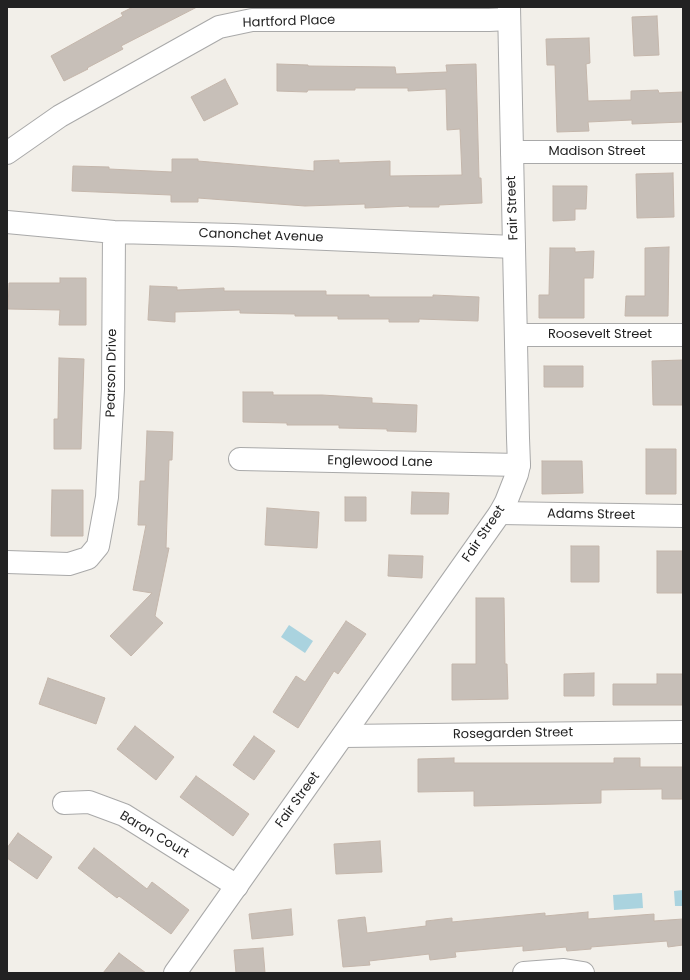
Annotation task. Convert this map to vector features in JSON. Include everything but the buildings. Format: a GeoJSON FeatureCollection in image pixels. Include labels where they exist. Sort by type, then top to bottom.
{"type":"FeatureCollection","features":[{"type":"Feature","properties":{"kind":"street","name":"Fair Street"},"geometry":{"type":"LineString","coordinates":[[175,973],[344,736],[500,513],[506,502],[519,465],[509,13]]}},
{"type":"Feature","properties":{"kind":"street","name":"Hartford Place"},"geometry":{"type":"LineString","coordinates":[[7,153],[60,116],[219,27],[252,20],[489,20],[509,13]]}},
{"type":"Feature","properties":{"kind":"street","name":"Madison Street"},"geometry":{"type":"LineString","coordinates":[[512,152],[683,152]]}},
{"type":"Feature","properties":{"kind":"street","name":"Canonchet Avenue"},"geometry":{"type":"LineString","coordinates":[[7,222],[114,232],[234,235],[514,247]]}},
{"type":"Feature","properties":{"kind":"street","name":"Pearson Drive"},"geometry":{"type":"LineString","coordinates":[[7,562],[70,564],[88,558],[98,546],[107,497],[113,389],[114,232]]}},
{"type":"Feature","properties":{"kind":"street","name":"Roosevelt Street"},"geometry":{"type":"LineString","coordinates":[[516,335],[683,335]]}},
{"type":"Feature","properties":{"kind":"street","name":"Englewood Lane"},"geometry":{"type":"LineString","coordinates":[[240,459],[519,465]]}},
{"type":"Feature","properties":{"kind":"street","name":"Adams Street"},"geometry":{"type":"LineString","coordinates":[[500,513],[683,516]]}},
{"type":"Feature","properties":{"kind":"street","name":"Rosegarden Street"},"geometry":{"type":"LineString","coordinates":[[344,736],[683,732]]}},
{"type":"Feature","properties":{"kind":"street","name":"Baron Court"},"geometry":{"type":"LineString","coordinates":[[64,803],[89,802],[124,815],[237,886]]}},
{"type":"Feature","properties":{"kind":"street"},"geometry":{"type":"LineString","coordinates":[[524,973],[571,972]]}},
{"type":"Feature","properties":{"kind":"water"},"geometry":{"type":"Polygon","coordinates":[[[289,625],[313,641],[305,653],[281,637],[289,625]]]}},
{"type":"Feature","properties":{"kind":"water"},"geometry":{"type":"Polygon","coordinates":[[[683,890],[683,906],[675,906],[674,891],[683,890]]]}},
{"type":"Feature","properties":{"kind":"water"},"geometry":{"type":"Polygon","coordinates":[[[642,893],[643,908],[614,910],[613,895],[642,893]]]}}]}
